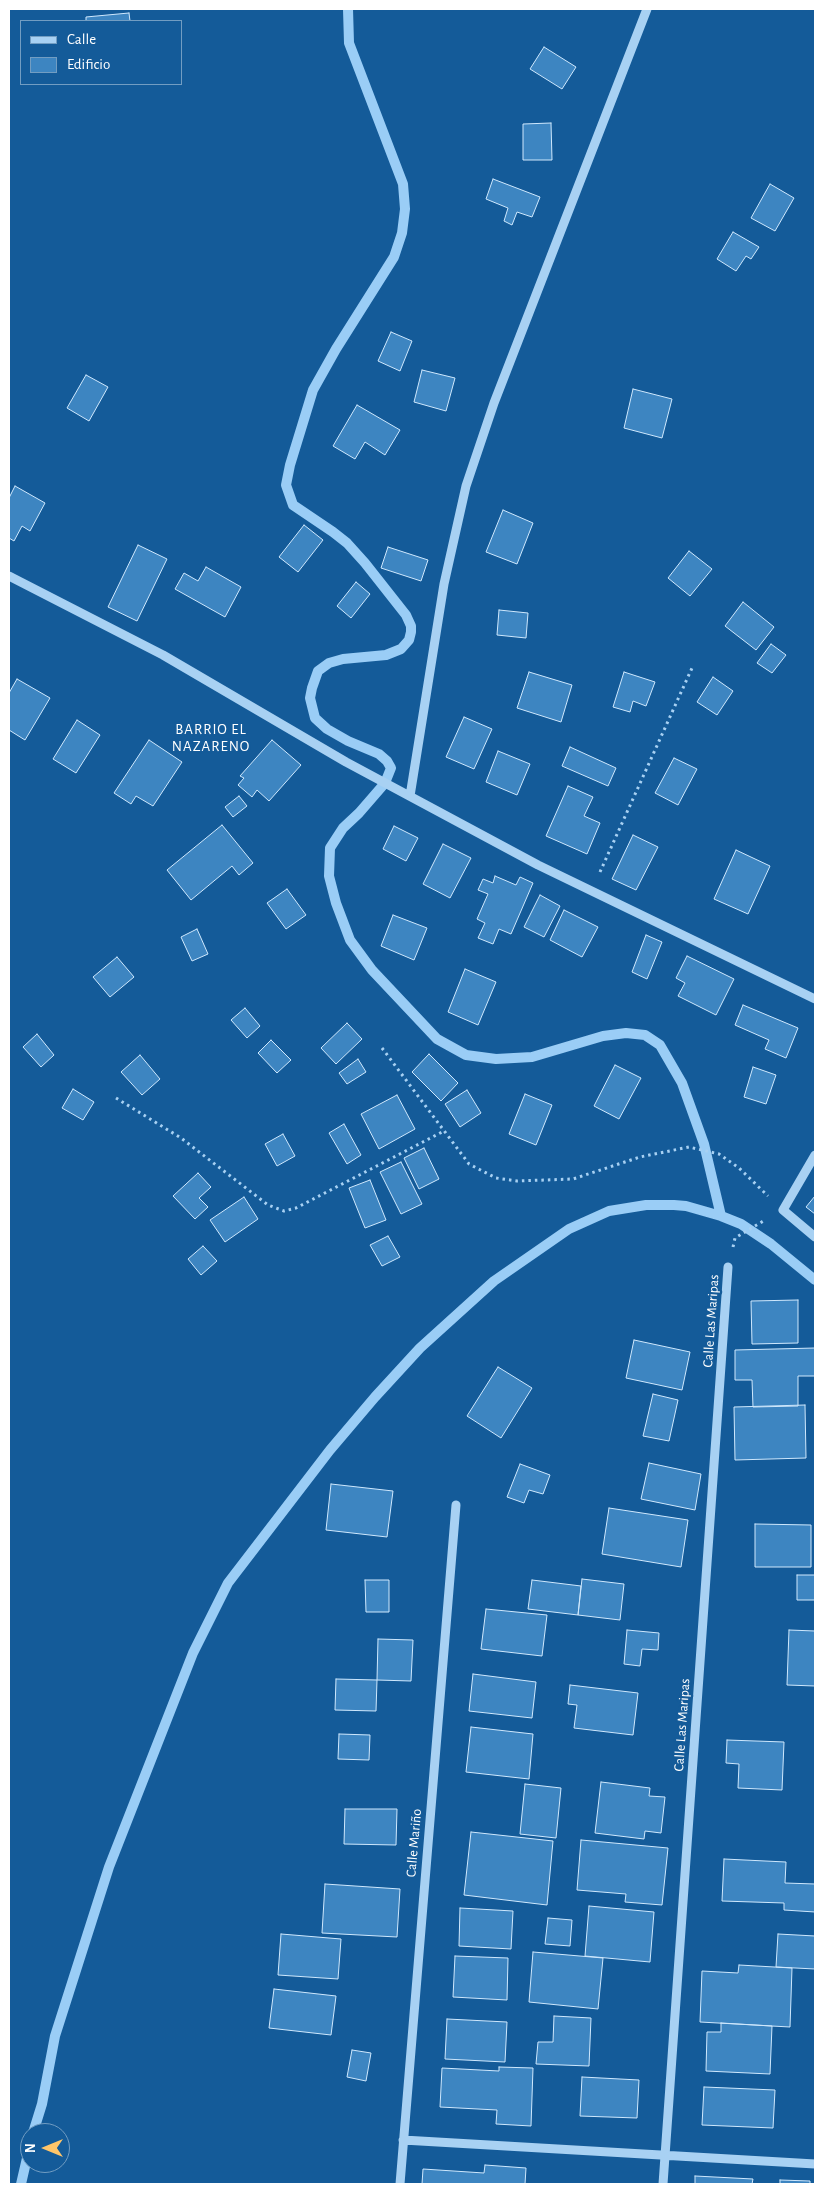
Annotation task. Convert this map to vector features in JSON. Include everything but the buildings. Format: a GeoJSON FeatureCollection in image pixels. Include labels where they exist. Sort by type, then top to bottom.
{"type":"FeatureCollection","features":[{"type":"Feature","properties":{"kind":"street"},"geometry":{"type":"LineString","coordinates":[[410,796],[444,584],[466,486],[494,403],[647,9]]}},
{"type":"Feature","properties":{"kind":"street"},"geometry":{"type":"LineString","coordinates":[[9,576],[163,655],[346,762],[538,865],[815,1000]]}},
{"type":"Feature","properties":{"kind":"street"},"geometry":{"type":"LineString","coordinates":[[815,1155],[783,1210],[815,1236]]}},
{"type":"Feature","properties":{"kind":"street","name":"Calle Las Maripas"},"geometry":{"type":"LineString","coordinates":[[664,2184],[664,2156],[728,1267]]}},
{"type":"Feature","properties":{"kind":"street","name":"Calle Mariño"},"geometry":{"type":"LineString","coordinates":[[400,2184],[456,1504]]}},
{"type":"Feature","properties":{"kind":"street"},"geometry":{"type":"LineString","coordinates":[[403,2140],[815,2164]]}},
{"type":"Feature","properties":{"kind":"path"},"geometry":{"type":"LineString","coordinates":[[592,891],[692,668]]}},
{"type":"Feature","properties":{"kind":"path"},"geometry":{"type":"LineString","coordinates":[[382,1048],[469,1164],[496,1178],[517,1181],[574,1179],[660,1152],[689,1148],[719,1154],[740,1168],[783,1210],[735,1238],[728,1267]]}},
{"type":"Feature","properties":{"kind":"path"},"geometry":{"type":"LineString","coordinates":[[116,1098],[181,1138],[268,1205],[284,1211],[296,1208],[444,1131]]}},
{"type":"Feature","properties":{"kind":"waterway"},"geometry":{"type":"LineString","coordinates":[[348,9],[349,43],[403,184],[405,209],[402,233],[394,257],[336,349],[313,390],[290,465],[286,485],[293,505],[347,543],[365,563],[406,615],[411,626],[411,632],[409,640],[401,649],[386,655],[343,659],[329,663],[318,671],[312,688],[310,698],[315,718],[327,729],[348,741],[379,754],[387,761],[391,768],[385,783],[343,828],[330,848],[329,876],[336,903],[350,940],[372,970],[437,1039],[466,1055],[496,1059],[532,1057],[603,1036],[626,1033],[645,1035],[660,1045],[682,1083],[704,1144],[721,1216]]}},
{"type":"Feature","properties":{"kind":"waterway"},"geometry":{"type":"LineString","coordinates":[[36,2123],[42,2104],[55,2036],[109,1867],[193,1653],[228,1583],[330,1450],[420,1348],[494,1281],[569,1229],[609,1211],[646,1205],[674,1205],[686,1206],[721,1216],[741,1224],[771,1244],[815,1280]]}},
{"type":"Feature","properties":{"kind":"waterway"},"geometry":{"type":"LineString","coordinates":[[21,2184],[24,2173]]}},
{"type":"Feature","properties":{"kind":"district","name":"BARRIO EL NAZARENO"},"geometry":{"type":"Point","coordinates":[211,738]}}]}
